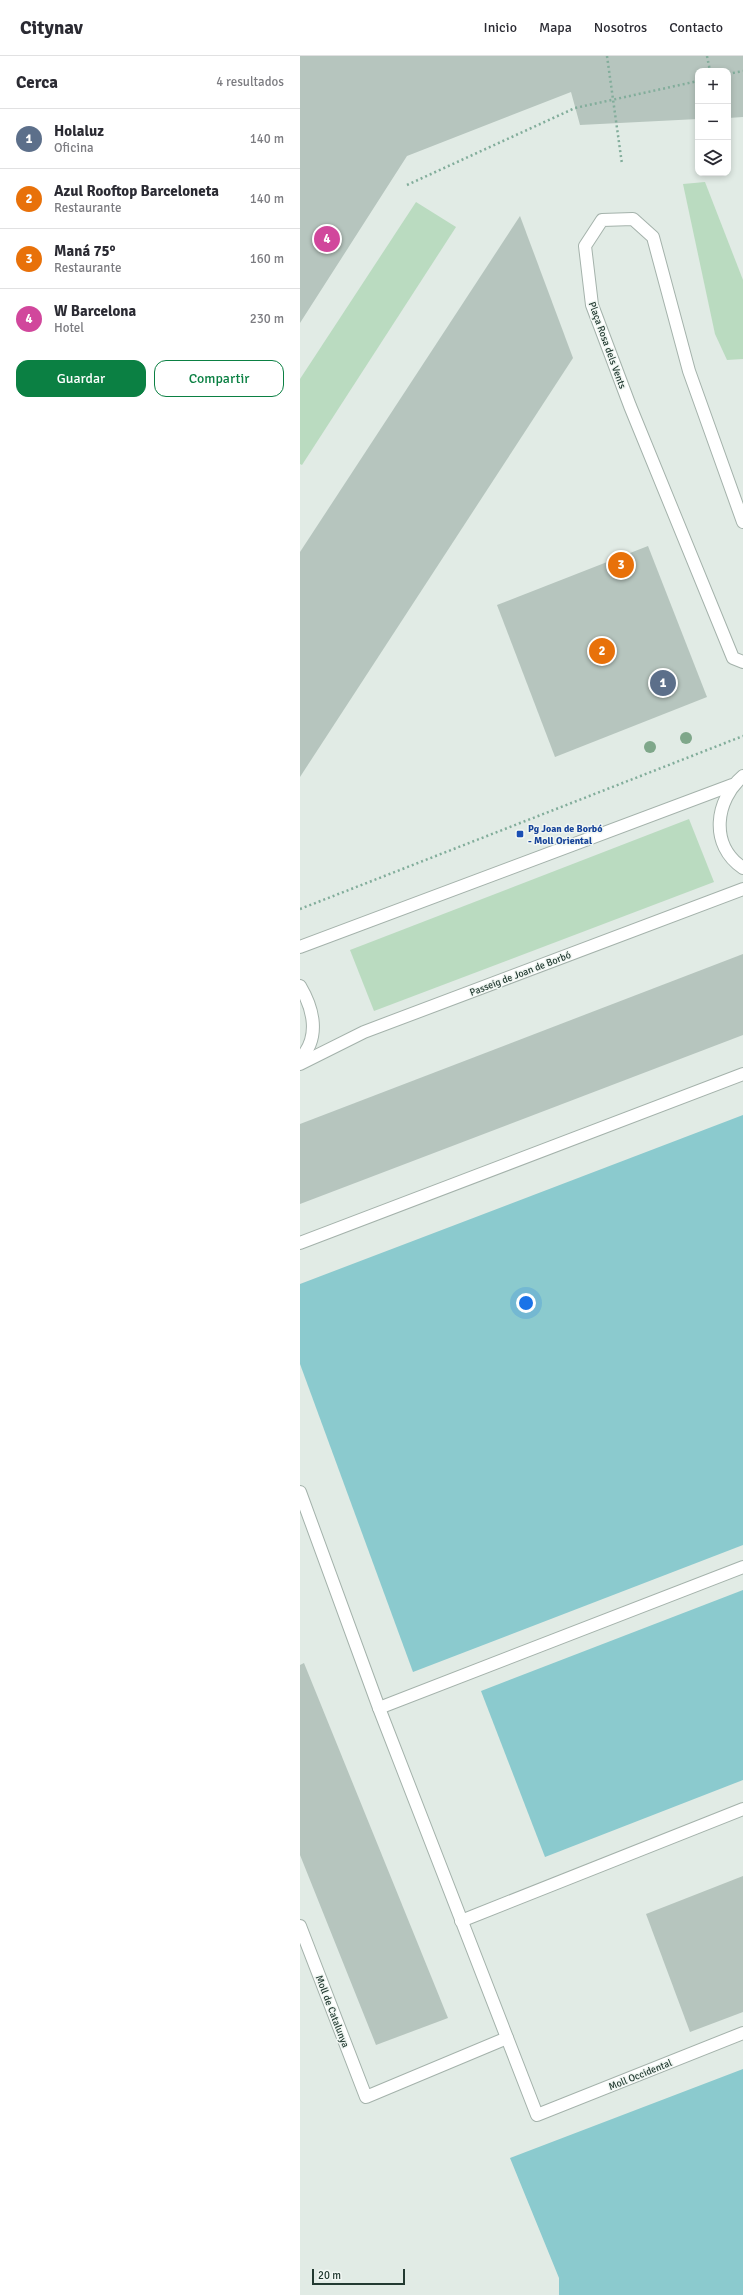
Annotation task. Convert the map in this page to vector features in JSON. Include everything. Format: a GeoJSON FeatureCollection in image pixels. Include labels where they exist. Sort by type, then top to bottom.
{"type":"FeatureCollection","features":[{"type":"Feature","properties":{"kind":"street","name":"Plaça Rosa dels Vents"},"geometry":{"type":"LineString","coordinates":[[743,522],[689,371],[653,237],[633,219],[602,220],[585,246],[592,305],[630,406],[733,658],[743,662]]}},
{"type":"Feature","properties":{"kind":"street"},"geometry":{"type":"LineString","coordinates":[[300,947],[732,785],[743,776]]}},
{"type":"Feature","properties":{"kind":"street"},"geometry":{"type":"LineString","coordinates":[[732,785],[724,800],[721,812],[721,835],[727,852],[743,868]]}},
{"type":"Feature","properties":{"kind":"street","name":"Passeig de Joan de Borbó"},"geometry":{"type":"LineString","coordinates":[[300,1064],[364,1032],[743,890]]}},
{"type":"Feature","properties":{"kind":"street"},"geometry":{"type":"LineString","coordinates":[[300,986],[309,1001],[314,1019],[312,1038],[300,1059]]}},
{"type":"Feature","properties":{"kind":"street"},"geometry":{"type":"LineString","coordinates":[[300,1243],[743,1074]]}},
{"type":"Feature","properties":{"kind":"street"},"geometry":{"type":"LineString","coordinates":[[300,1492],[379,1708],[507,2038]]}},
{"type":"Feature","properties":{"kind":"street"},"geometry":{"type":"LineString","coordinates":[[379,1708],[743,1567]]}},
{"type":"Feature","properties":{"kind":"street"},"geometry":{"type":"LineString","coordinates":[[461,1921],[743,1809]]}},
{"type":"Feature","properties":{"kind":"street","name":"Moll de Catalunya"},"geometry":{"type":"LineString","coordinates":[[300,1926],[366,2097],[507,2038]]}},
{"type":"Feature","properties":{"kind":"street","name":"Moll Occidental"},"geometry":{"type":"LineString","coordinates":[[507,2038],[537,2115],[743,2033]]}},
{"type":"Feature","properties":{"kind":"path"},"geometry":{"type":"LineString","coordinates":[[607,56],[622,164]]}},
{"type":"Feature","properties":{"kind":"path"},"geometry":{"type":"LineString","coordinates":[[707,56],[709,68]]}},
{"type":"Feature","properties":{"kind":"path"},"geometry":{"type":"LineString","coordinates":[[731,73],[743,71]]}},
{"type":"Feature","properties":{"kind":"path"},"geometry":{"type":"LineString","coordinates":[[407,185],[575,108],[695,81]]}},
{"type":"Feature","properties":{"kind":"path"},"geometry":{"type":"LineString","coordinates":[[300,909],[743,736]]}},
{"type":"Feature","properties":{"kind":"green space"},"geometry":{"type":"Polygon","coordinates":[[[705,182],[743,280],[743,359],[727,360],[715,334],[683,184],[705,182]]]}},
{"type":"Feature","properties":{"kind":"green space"},"geometry":{"type":"Polygon","coordinates":[[[416,202],[456,227],[302,465],[300,464],[300,379],[416,202]]]}},
{"type":"Feature","properties":{"kind":"green space"},"geometry":{"type":"Polygon","coordinates":[[[689,819],[714,882],[374,1011],[350,950],[689,819]]]}},
{"type":"Feature","properties":{"kind":"water"},"geometry":{"type":"Polygon","coordinates":[[[743,1115],[743,1545],[413,1672],[300,1364],[300,1284],[743,1115]]]}},
{"type":"Feature","properties":{"kind":"water"},"geometry":{"type":"Polygon","coordinates":[[[743,1590],[743,1780],[545,1857],[481,1691],[743,1590]]]}},
{"type":"Feature","properties":{"kind":"water"},"geometry":{"type":"Polygon","coordinates":[[[743,2069],[743,2295],[559,2295],[559,2278],[510,2158],[743,2069]]]}},
{"type":"Feature","properties":{"kind":"building"},"geometry":{"type":"Polygon","coordinates":[[[300,56],[743,56],[743,117],[731,118],[731,68],[695,68],[695,119],[580,125],[571,92],[407,156],[300,323],[300,56]]]}},
{"type":"Feature","properties":{"kind":"building"},"geometry":{"type":"Polygon","coordinates":[[[520,216],[573,358],[300,777],[300,552],[520,216]]]}},
{"type":"Feature","properties":{"kind":"building"},"geometry":{"type":"Polygon","coordinates":[[[648,546],[707,697],[555,757],[497,605],[648,546]]]}},
{"type":"Feature","properties":{"kind":"building"},"geometry":{"type":"Polygon","coordinates":[[[743,954],[743,1035],[300,1204],[300,1124],[743,954]]]}},
{"type":"Feature","properties":{"kind":"building"},"geometry":{"type":"Polygon","coordinates":[[[304,1663],[448,2018],[376,2045],[300,1855],[300,1665],[304,1663]]]}},
{"type":"Feature","properties":{"kind":"building"},"geometry":{"type":"Polygon","coordinates":[[[743,1876],[743,2012],[690,2032],[646,1914],[743,1876]]]}},
{"type":"Feature","properties":{"kind":"place","name":"W Barcelona"},"geometry":{"type":"Point","coordinates":[327,239]}},
{"type":"Feature","properties":{"kind":"place","name":"Maná 75°"},"geometry":{"type":"Point","coordinates":[621,565]}},
{"type":"Feature","properties":{"kind":"place","name":"Azul Rooftop Barceloneta"},"geometry":{"type":"Point","coordinates":[602,651]}},
{"type":"Feature","properties":{"kind":"place","name":"Holaluz"},"geometry":{"type":"Point","coordinates":[663,683]}},
{"type":"Feature","properties":{"kind":"place","name":"Pg Joan de Borbó - Moll Oriental"},"geometry":{"type":"Point","coordinates":[520,834]}}]}
